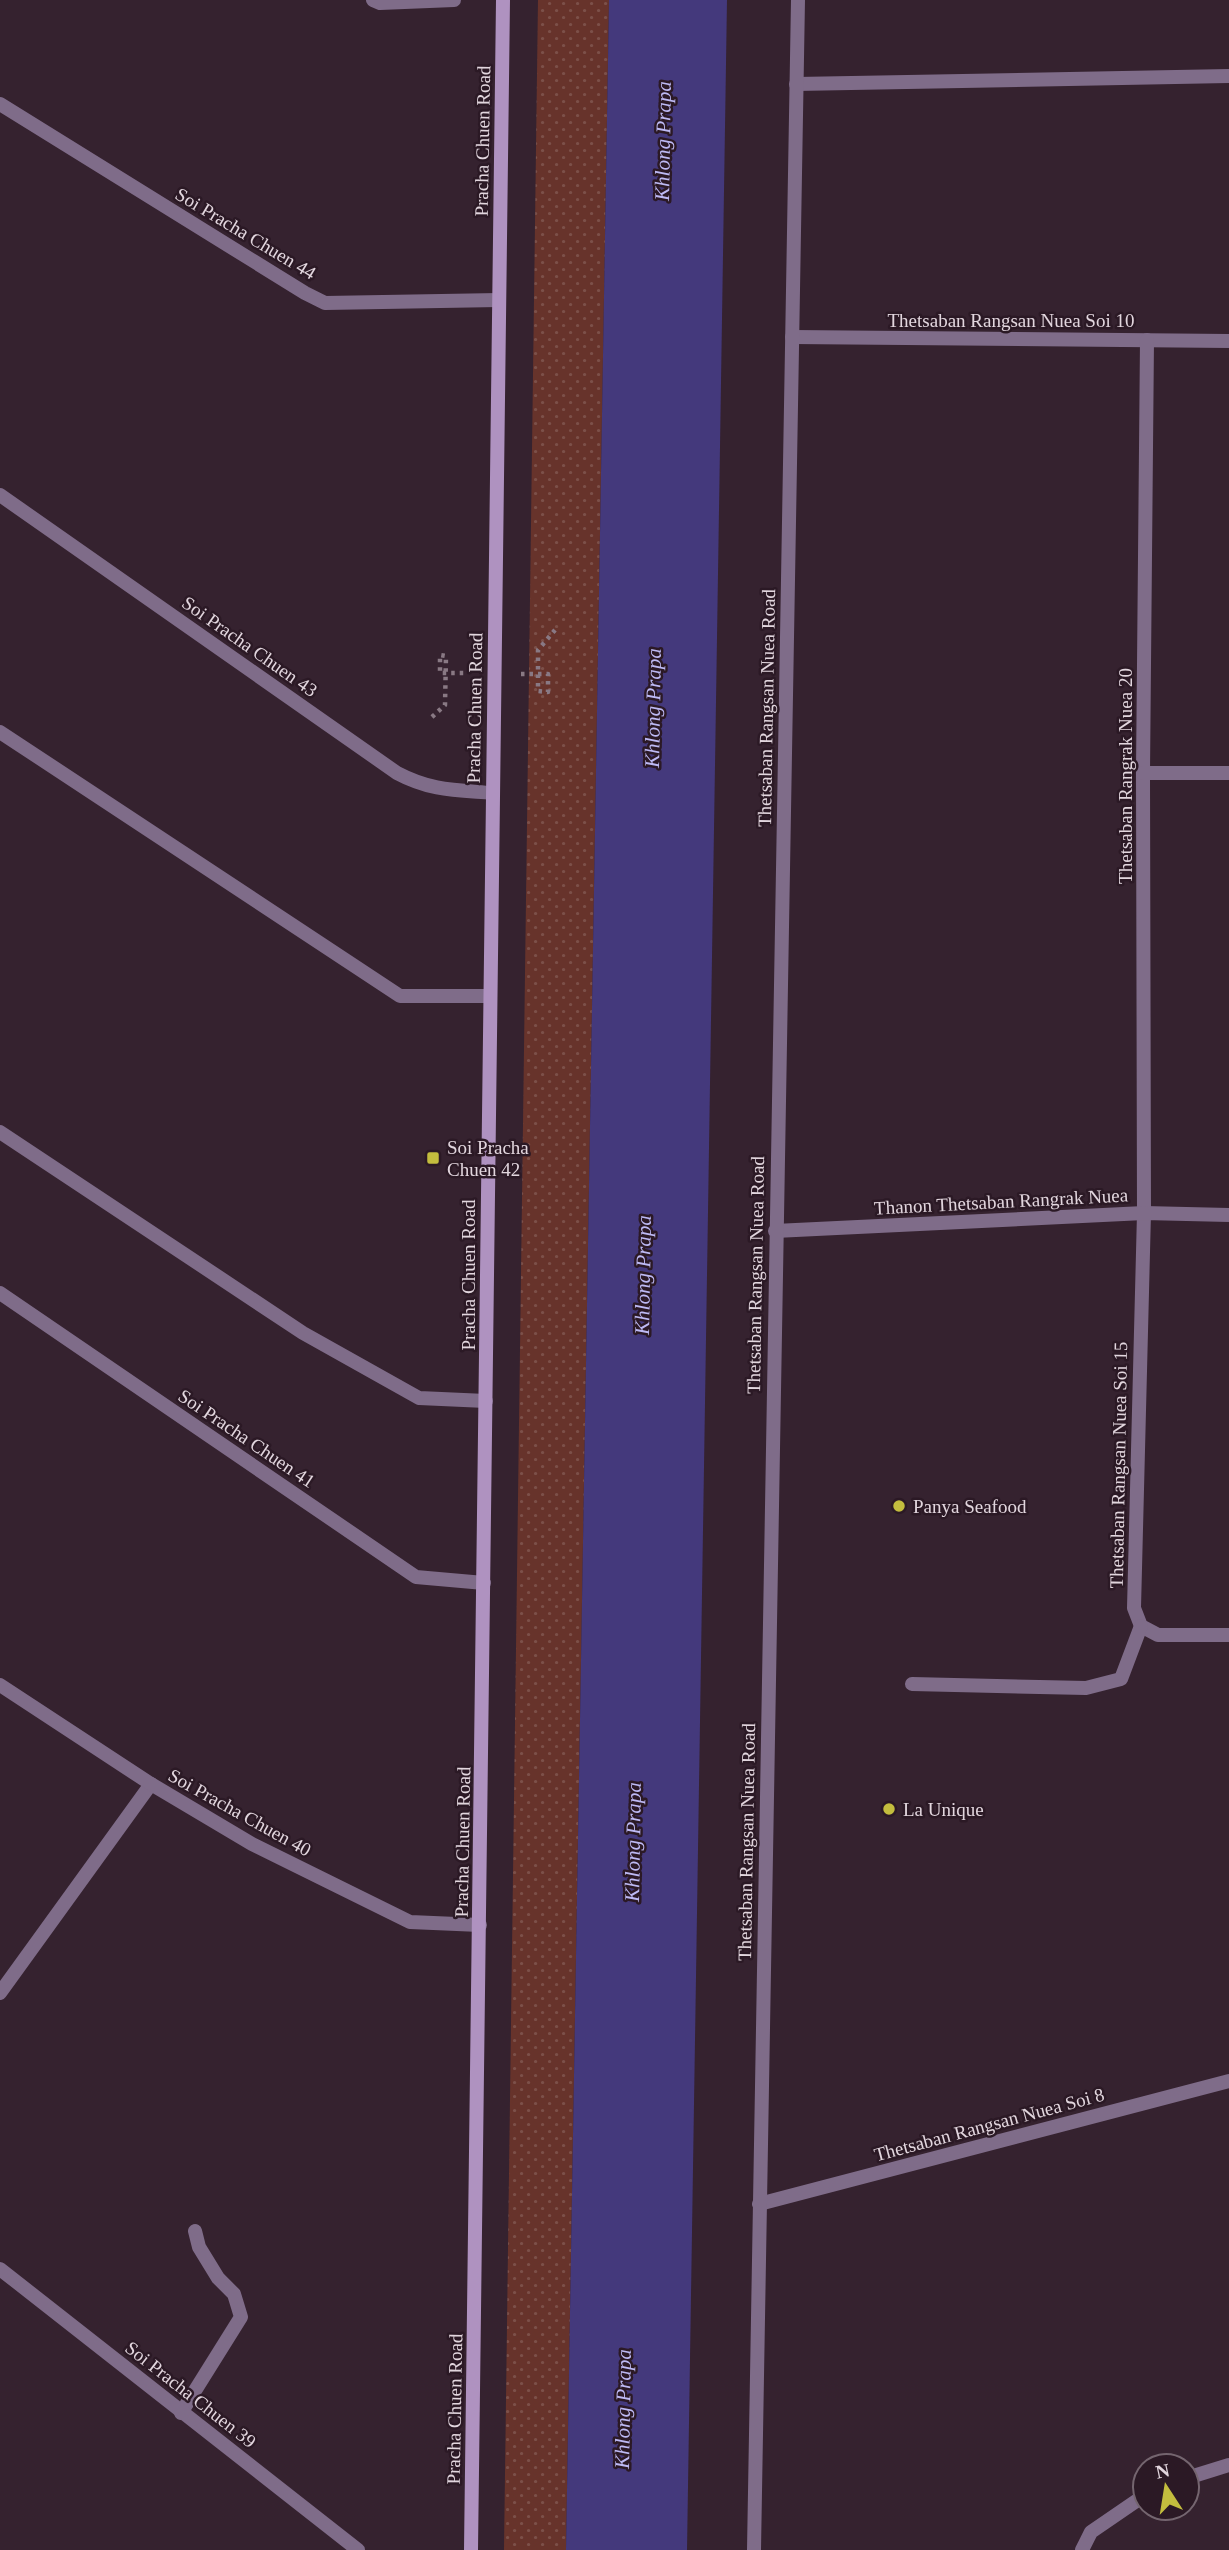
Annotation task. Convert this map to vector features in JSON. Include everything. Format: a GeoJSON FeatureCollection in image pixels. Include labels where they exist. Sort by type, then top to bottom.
{"type":"FeatureCollection","features":[{"type":"Feature","properties":{"kind":"main road","name":"Pracha Chuen Road"},"geometry":{"type":"LineString","coordinates":[[471,2550],[503,0]]}},
{"type":"Feature","properties":{"kind":"street"},"geometry":{"type":"LineString","coordinates":[[373,0],[380,3],[454,0]]}},
{"type":"Feature","properties":{"kind":"street","name":"Thetsaban Rangsan Nuea Road"},"geometry":{"type":"LineString","coordinates":[[754,2550],[798,0]]}},
{"type":"Feature","properties":{"kind":"street"},"geometry":{"type":"LineString","coordinates":[[796,84],[1229,76]]}},
{"type":"Feature","properties":{"kind":"street","name":"Soi Pracha Chuen 44"},"geometry":{"type":"LineString","coordinates":[[0,104],[325,303],[499,300]]}},
{"type":"Feature","properties":{"kind":"street","name":"Thetsaban Rangsan Nuea Soi 10"},"geometry":{"type":"LineString","coordinates":[[792,337],[1229,341]]}},
{"type":"Feature","properties":{"kind":"street","name":"Thetsaban Rangrak Nuea 20"},"geometry":{"type":"LineString","coordinates":[[1144,1213],[1143,773],[1147,340]]}},
{"type":"Feature","properties":{"kind":"street","name":"Soi Pracha Chuen 43"},"geometry":{"type":"LineString","coordinates":[[0,495],[397,773],[419,785],[492,793]]}},
{"type":"Feature","properties":{"kind":"street"},"geometry":{"type":"LineString","coordinates":[[0,732],[400,996],[489,996]]}},
{"type":"Feature","properties":{"kind":"street"},"geometry":{"type":"LineString","coordinates":[[1143,773],[1229,773]]}},
{"type":"Feature","properties":{"kind":"street"},"geometry":{"type":"LineString","coordinates":[[0,1132],[303,1333],[408,1392],[419,1398],[486,1401]]}},
{"type":"Feature","properties":{"kind":"street","name":"Thanon Thetsaban Rangrak Nuea"},"geometry":{"type":"LineString","coordinates":[[775,1231],[1144,1213],[1229,1214]]}},
{"type":"Feature","properties":{"kind":"street","name":"Thetsaban Rangsan Nuea Soi 15"},"geometry":{"type":"LineString","coordinates":[[1142,1626],[1134,1608],[1144,1213]]}},
{"type":"Feature","properties":{"kind":"street","name":"Soi Pracha Chuen 41"},"geometry":{"type":"LineString","coordinates":[[0,1293],[416,1577],[484,1583]]}},
{"type":"Feature","properties":{"kind":"street"},"geometry":{"type":"LineString","coordinates":[[912,1684],[1086,1688],[1121,1679],[1142,1626],[1158,1635],[1229,1635]]}},
{"type":"Feature","properties":{"kind":"street","name":"Soi Pracha Chuen 40"},"geometry":{"type":"LineString","coordinates":[[0,1685],[151,1784],[252,1844],[410,1922],[480,1925]]}},
{"type":"Feature","properties":{"kind":"street"},"geometry":{"type":"LineString","coordinates":[[0,1993],[151,1784]]}},
{"type":"Feature","properties":{"kind":"street","name":"Thetsaban Rangsan Nuea Soi 8"},"geometry":{"type":"LineString","coordinates":[[759,2204],[1229,2081]]}},
{"type":"Feature","properties":{"kind":"street"},"geometry":{"type":"LineString","coordinates":[[181,2413],[241,2318],[234,2294],[212,2268],[199,2247],[195,2231]]}},
{"type":"Feature","properties":{"kind":"street","name":"Soi Pracha Chuen 39"},"geometry":{"type":"LineString","coordinates":[[0,2270],[358,2550]]}},
{"type":"Feature","properties":{"kind":"street"},"geometry":{"type":"LineString","coordinates":[[1201,2474],[1229,2465]]}},
{"type":"Feature","properties":{"kind":"street"},"geometry":{"type":"LineString","coordinates":[[1082,2550],[1091,2532],[1131,2505]]}},
{"type":"Feature","properties":{"kind":"path"},"geometry":{"type":"LineString","coordinates":[[548,674],[548,692],[538,691],[538,650],[555,630]]}},
{"type":"Feature","properties":{"kind":"path"},"geometry":{"type":"LineString","coordinates":[[432,717],[445,705],[446,656],[440,655],[440,673]]}},
{"type":"Feature","properties":{"kind":"shaded area"},"geometry":{"type":"Polygon","coordinates":[[[538,0],[609,0],[566,2550],[504,2550],[538,0]]]}},
{"type":"Feature","properties":{"kind":"water","name":"Khlong Prapa"},"geometry":{"type":"Polygon","coordinates":[[[609,0],[727,0],[687,2550],[566,2550],[609,0]]]}},
{"type":"Feature","properties":{"kind":"place","name":"Soi Pracha Chuen 42"},"geometry":{"type":"Point","coordinates":[433,1158]}},
{"type":"Feature","properties":{"kind":"place","name":"Panya Seafood"},"geometry":{"type":"Point","coordinates":[899,1506]}},
{"type":"Feature","properties":{"kind":"place","name":"La Unique"},"geometry":{"type":"Point","coordinates":[889,1809]}}]}
